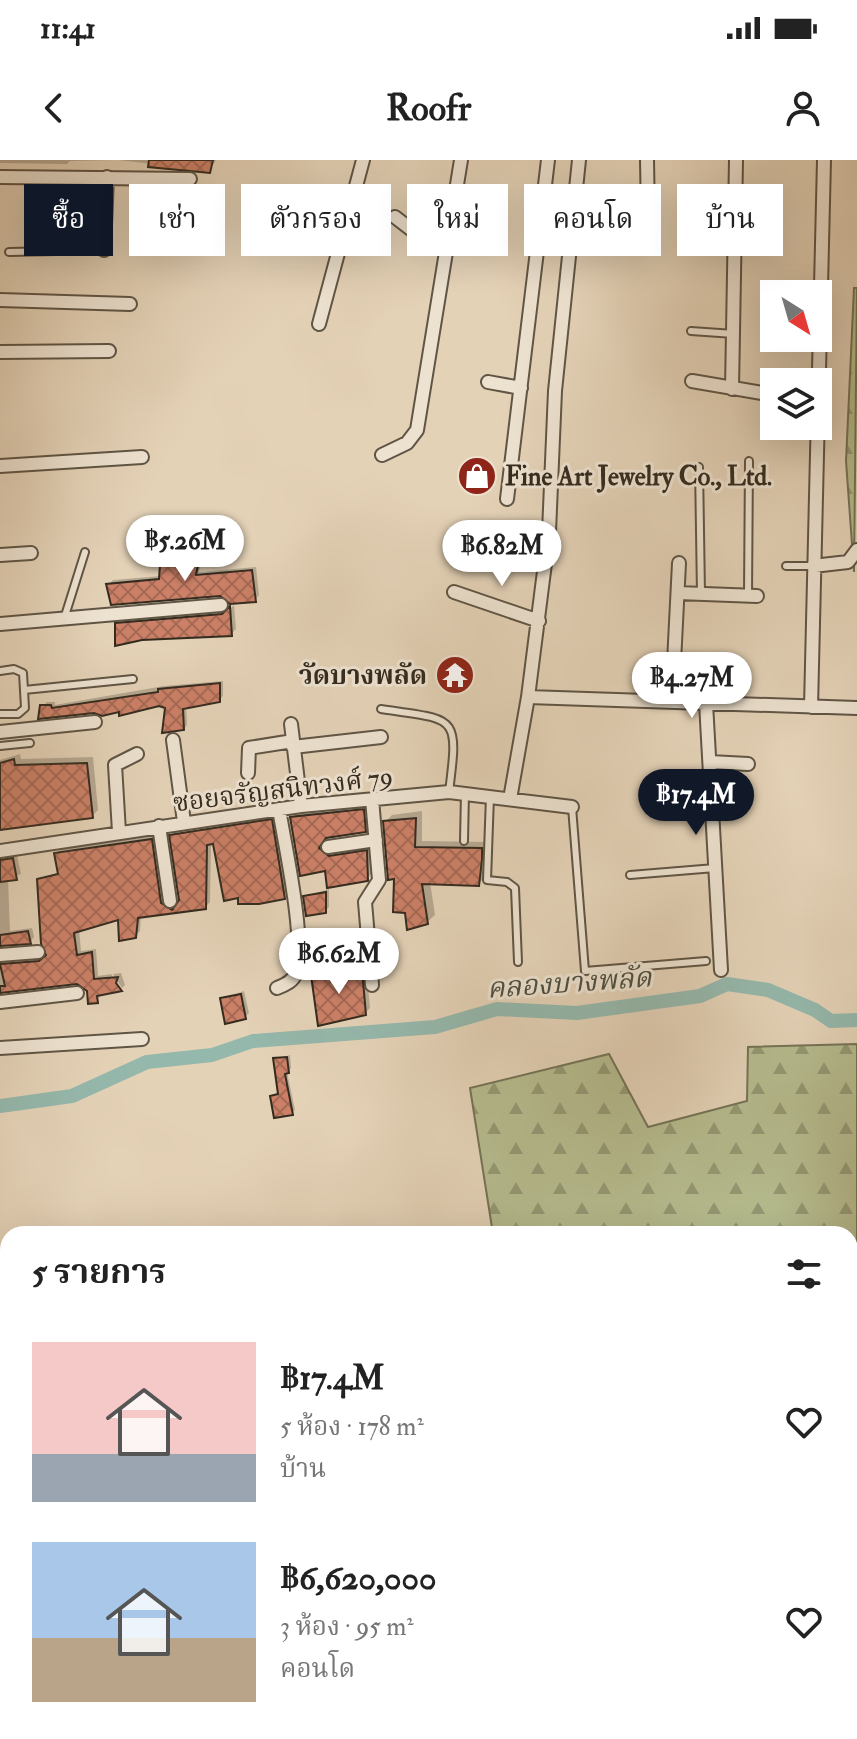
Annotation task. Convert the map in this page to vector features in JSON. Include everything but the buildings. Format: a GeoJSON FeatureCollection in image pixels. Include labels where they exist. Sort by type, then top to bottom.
{"type":"FeatureCollection","features":[{"type":"Feature","properties":{"kind":"street"},"geometry":{"type":"LineString","coordinates":[[319,324],[363,160]]}},
{"type":"Feature","properties":{"kind":"street"},"geometry":{"type":"LineString","coordinates":[[457,184],[461,160]]}},
{"type":"Feature","properties":{"kind":"street"},"geometry":{"type":"LineString","coordinates":[[507,499],[548,160]]}},
{"type":"Feature","properties":{"kind":"street"},"geometry":{"type":"LineString","coordinates":[[510,799],[539,621],[551,512],[555,391],[579,160]]}},
{"type":"Feature","properties":{"kind":"street"},"geometry":{"type":"LineString","coordinates":[[647,160],[647,184]]}},
{"type":"Feature","properties":{"kind":"street"},"geometry":{"type":"LineString","coordinates":[[732,389],[736,160]]}},
{"type":"Feature","properties":{"kind":"street"},"geometry":{"type":"LineString","coordinates":[[811,707],[824,160]]}},
{"type":"Feature","properties":{"kind":"street"},"geometry":{"type":"LineString","coordinates":[[0,177],[185,179],[184,184]]}},
{"type":"Feature","properties":{"kind":"street"},"geometry":{"type":"LineString","coordinates":[[107,177],[107,184]]}},
{"type":"Feature","properties":{"kind":"street"},"geometry":{"type":"LineString","coordinates":[[395,217],[407,226]]}},
{"type":"Feature","properties":{"kind":"street"},"geometry":{"type":"LineString","coordinates":[[382,455],[407,443],[417,430],[446,256]]}},
{"type":"Feature","properties":{"kind":"street"},"geometry":{"type":"LineString","coordinates":[[0,300],[130,304]]}},
{"type":"Feature","properties":{"kind":"street"},"geometry":{"type":"LineString","coordinates":[[0,352],[109,351]]}},
{"type":"Feature","properties":{"kind":"street"},"geometry":{"type":"LineString","coordinates":[[692,381],[760,393]]}},
{"type":"Feature","properties":{"kind":"street"},"geometry":{"type":"LineString","coordinates":[[488,382],[521,388]]}},
{"type":"Feature","properties":{"kind":"street"},"geometry":{"type":"LineString","coordinates":[[0,466],[142,457]]}},
{"type":"Feature","properties":{"kind":"street"},"geometry":{"type":"LineString","coordinates":[[813,566],[848,562],[857,550]]}},
{"type":"Feature","properties":{"kind":"street"},"geometry":{"type":"LineString","coordinates":[[0,555],[31,553]]}},
{"type":"Feature","properties":{"kind":"street"},"geometry":{"type":"LineString","coordinates":[[672,702],[679,563]]}},
{"type":"Feature","properties":{"kind":"street"},"geometry":{"type":"LineString","coordinates":[[454,592],[539,621]]}},
{"type":"Feature","properties":{"kind":"street"},"geometry":{"type":"LineString","coordinates":[[678,593],[753,595]]}},
{"type":"Feature","properties":{"kind":"street"},"geometry":{"type":"LineString","coordinates":[[0,624],[221,605]]}},
{"type":"Feature","properties":{"kind":"street"},"geometry":{"type":"LineString","coordinates":[[528,697],[857,708]]}},
{"type":"Feature","properties":{"kind":"street"},"geometry":{"type":"LineString","coordinates":[[706,703],[721,970]]}},
{"type":"Feature","properties":{"kind":"street"},"geometry":{"type":"LineString","coordinates":[[0,732],[95,722]]}},
{"type":"Feature","properties":{"kind":"street"},"geometry":{"type":"LineString","coordinates":[[291,724],[301,806]]}},
{"type":"Feature","properties":{"kind":"street"},"geometry":{"type":"LineString","coordinates":[[248,773],[249,748],[381,737]]}},
{"type":"Feature","properties":{"kind":"street"},"geometry":{"type":"LineString","coordinates":[[173,740],[184,822]]}},
{"type":"Feature","properties":{"kind":"street"},"geometry":{"type":"LineString","coordinates":[[119,832],[114,771],[121,759],[137,754]]}},
{"type":"Feature","properties":{"kind":"street"},"geometry":{"type":"LineString","coordinates":[[710,762],[748,764]]}},
{"type":"Feature","properties":{"kind":"street","name":"ซอยจรัญสนิทวงศ์ 79"},"geometry":{"type":"LineString","coordinates":[[0,851],[301,806],[449,792],[572,807]]}},
{"type":"Feature","properties":{"kind":"street"},"geometry":{"type":"LineString","coordinates":[[372,799],[379,880],[365,902],[372,985]]}},
{"type":"Feature","properties":{"kind":"street"},"geometry":{"type":"LineString","coordinates":[[277,988],[291,981],[296,973],[297,952],[294,899],[279,809]]}},
{"type":"Feature","properties":{"kind":"street"},"geometry":{"type":"LineString","coordinates":[[159,826],[170,901]]}},
{"type":"Feature","properties":{"kind":"street"},"geometry":{"type":"LineString","coordinates":[[328,847],[376,840]]}},
{"type":"Feature","properties":{"kind":"street"},"geometry":{"type":"LineString","coordinates":[[0,955],[38,952]]}},
{"type":"Feature","properties":{"kind":"street"},"geometry":{"type":"LineString","coordinates":[[0,1002],[77,993]]}},
{"type":"Feature","properties":{"kind":"street"},"geometry":{"type":"LineString","coordinates":[[0,1048],[142,1039]]}},
{"type":"Feature","properties":{"kind":"lane"},"geometry":{"type":"LineString","coordinates":[[9,252],[24,252]]}},
{"type":"Feature","properties":{"kind":"lane"},"geometry":{"type":"LineString","coordinates":[[691,331],[734,334]]}},
{"type":"Feature","properties":{"kind":"lane"},"geometry":{"type":"LineString","coordinates":[[749,461],[753,595]]}},
{"type":"Feature","properties":{"kind":"lane"},"geometry":{"type":"LineString","coordinates":[[699,467],[701,594]]}},
{"type":"Feature","properties":{"kind":"lane"},"geometry":{"type":"LineString","coordinates":[[64,619],[85,552]]}},
{"type":"Feature","properties":{"kind":"lane"},"geometry":{"type":"LineString","coordinates":[[786,566],[813,566]]}},
{"type":"Feature","properties":{"kind":"lane"},"geometry":{"type":"LineString","coordinates":[[0,671],[20,670],[24,690],[22,712],[0,714]]}},
{"type":"Feature","properties":{"kind":"lane"},"geometry":{"type":"LineString","coordinates":[[24,690],[133,679]]}},
{"type":"Feature","properties":{"kind":"lane"},"geometry":{"type":"LineString","coordinates":[[381,709],[431,716],[445,722],[455,740],[449,792]]}},
{"type":"Feature","properties":{"kind":"lane"},"geometry":{"type":"LineString","coordinates":[[0,746],[30,743]]}},
{"type":"Feature","properties":{"kind":"lane"},"geometry":{"type":"LineString","coordinates":[[464,841],[465,792]]}},
{"type":"Feature","properties":{"kind":"lane"},"geometry":{"type":"LineString","coordinates":[[490,795],[487,880],[507,882],[515,888],[518,962]]}},
{"type":"Feature","properties":{"kind":"lane"},"geometry":{"type":"LineString","coordinates":[[572,807],[585,971],[706,961]]}},
{"type":"Feature","properties":{"kind":"lane"},"geometry":{"type":"LineString","coordinates":[[630,875],[715,868]]}},
{"type":"Feature","properties":{"kind":"green space"},"geometry":{"type":"Polygon","coordinates":[[[854,288],[857,288],[854,572],[846,461],[854,288]]]}},
{"type":"Feature","properties":{"kind":"green space"},"geometry":{"type":"Polygon","coordinates":[[[857,1044],[857,1226],[492,1226],[470,1088],[609,1054],[648,1127],[747,1101],[748,1047],[857,1044]]]}},
{"type":"Feature","properties":{"kind":"waterway","name":"คลองบางพลัด"},"geometry":{"type":"LineString","coordinates":[[0,1106],[72,1096],[147,1062],[212,1055],[253,1041],[435,1027],[497,1009],[577,1013],[700,996],[727,984],[768,990],[815,1010],[831,1021],[857,1020]]}},
{"type":"Feature","properties":{"kind":"place","name":"Fine Art Jewelry Co., Ltd."},"geometry":{"type":"Point","coordinates":[477,476]}},
{"type":"Feature","properties":{"kind":"place","name":"วัดบางพลัด"},"geometry":{"type":"Point","coordinates":[455,675]}}]}
